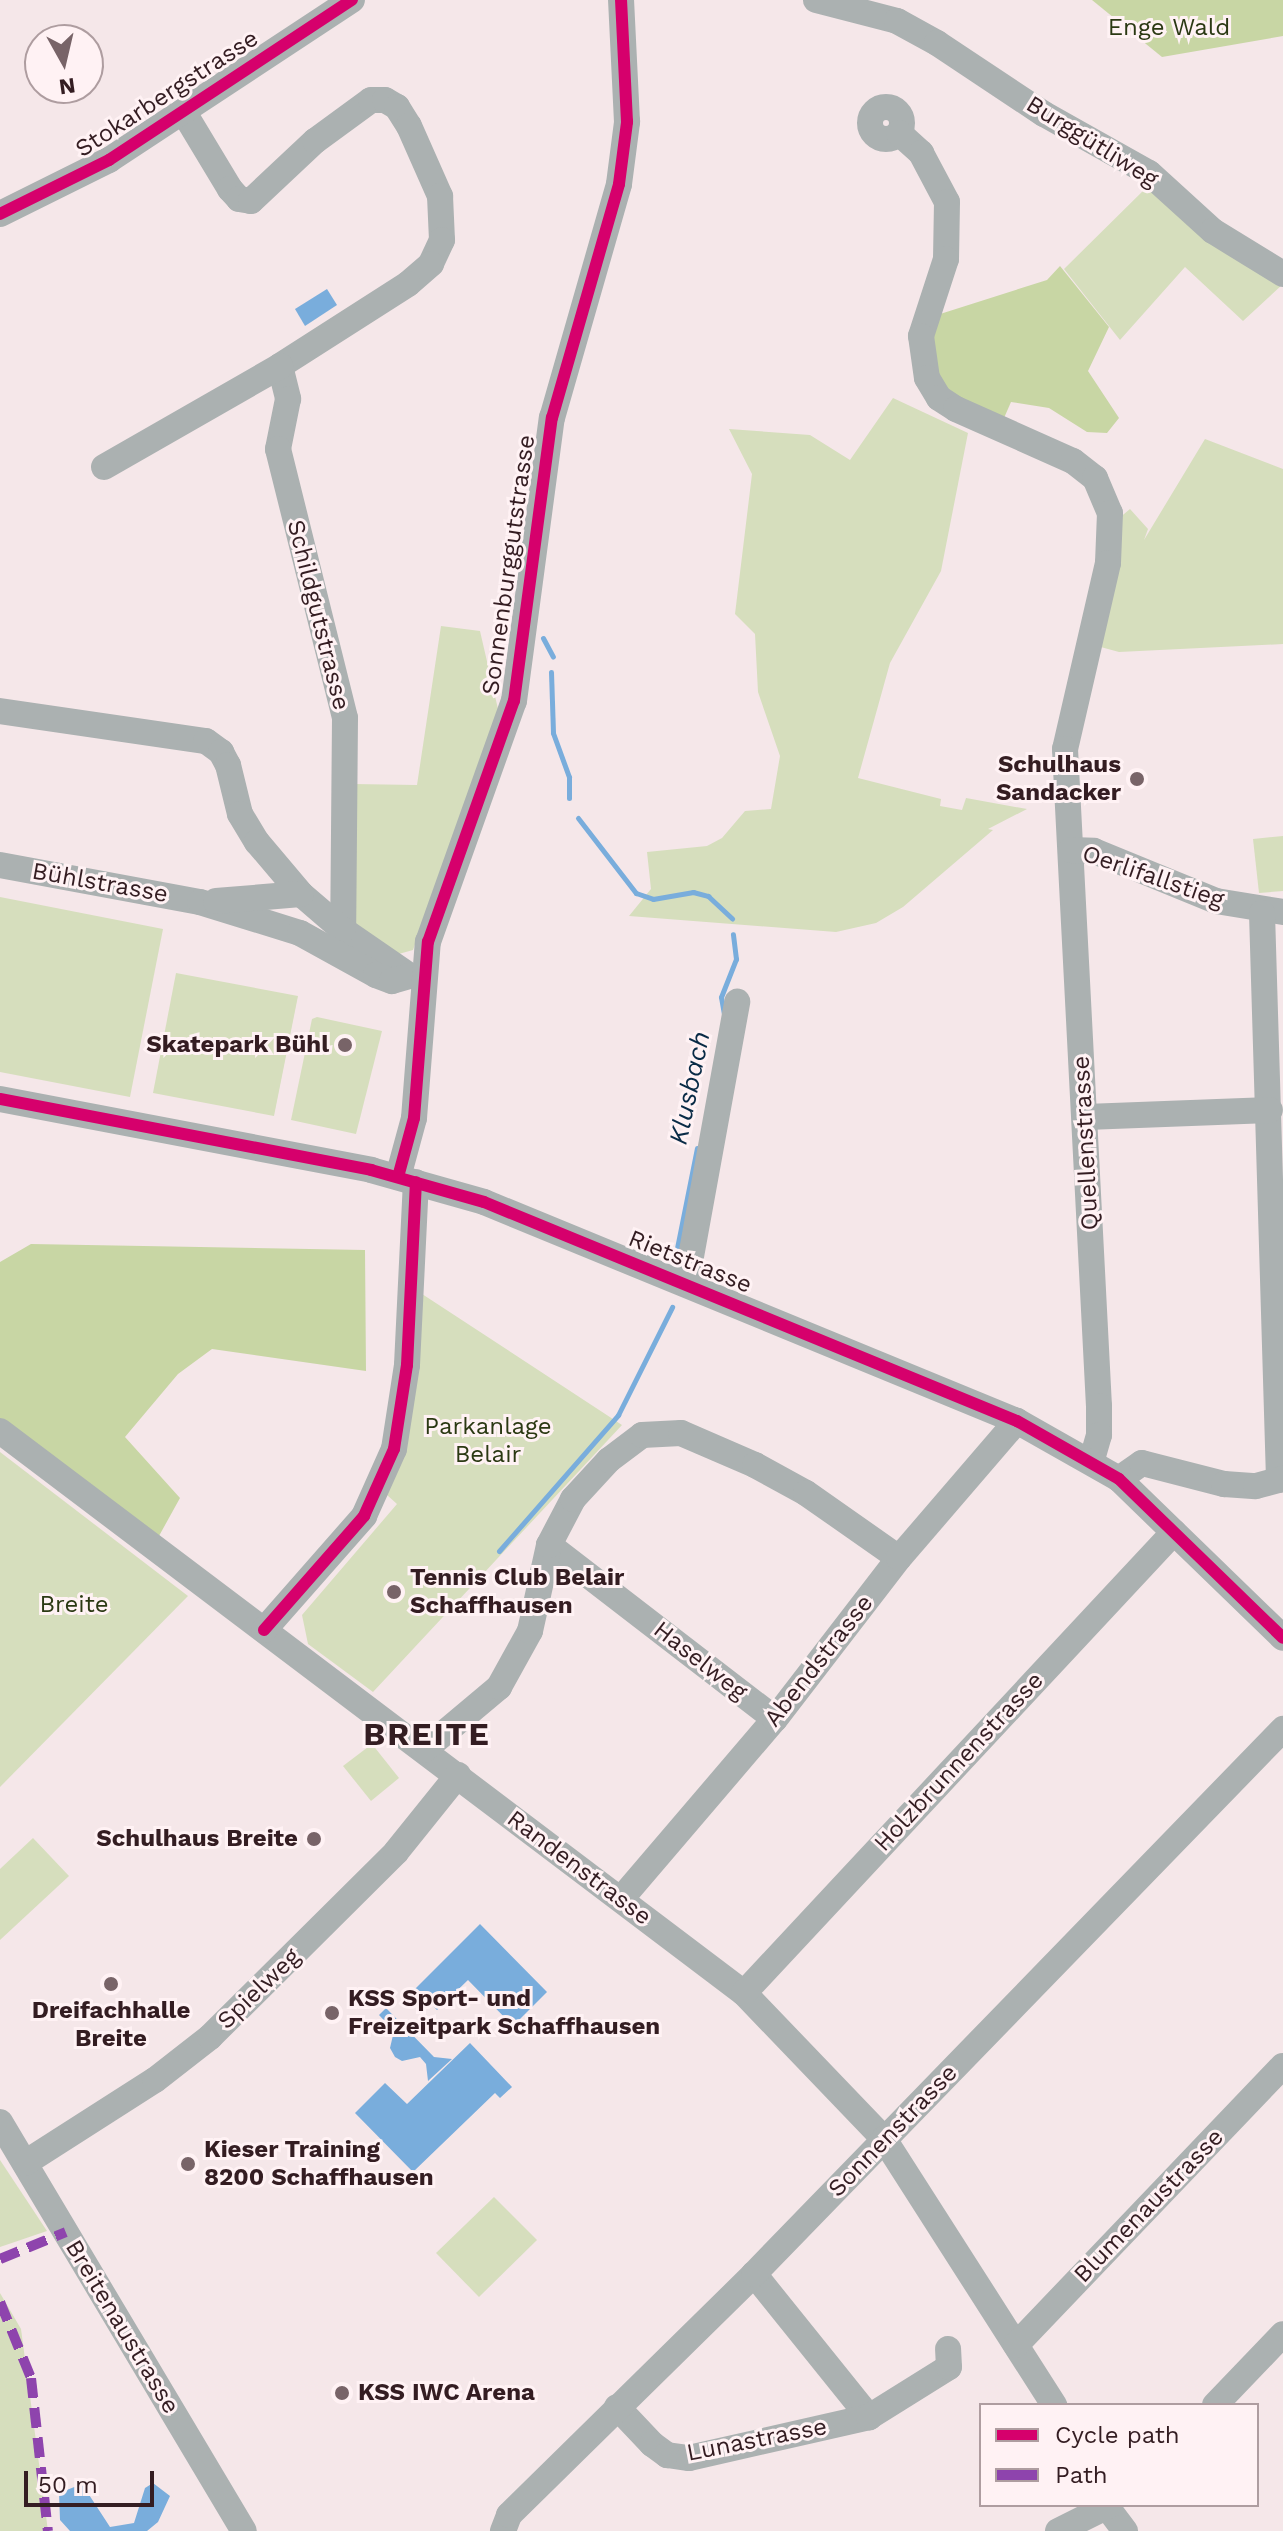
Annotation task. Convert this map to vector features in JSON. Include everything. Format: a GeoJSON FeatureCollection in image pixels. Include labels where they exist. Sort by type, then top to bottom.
{"type":"FeatureCollection","features":[{"type":"Feature","properties":{"kind":"street","name":"Stokarbergstrasse"},"geometry":{"type":"LineString","coordinates":[[0,214],[85,174],[352,0]]}},
{"type":"Feature","properties":{"kind":"street","name":"Sonnenburggutstrasse"},"geometry":{"type":"LineString","coordinates":[[264,1630],[364,1516],[394,1449],[407,1365],[407,1180],[414,1118],[416,977],[437,909],[494,764],[522,664],[552,418],[619,184],[627,122],[621,0]]}},
{"type":"Feature","properties":{"kind":"street","name":"Burggütliweg"},"geometry":{"type":"LineString","coordinates":[[816,0],[897,21],[937,43],[1044,114],[1149,173],[1213,231],[1283,274]]}},
{"type":"Feature","properties":{"kind":"street"},"geometry":{"type":"LineString","coordinates":[[104,467],[280,366],[408,284],[431,264],[442,240],[440,196],[409,126],[397,107],[385,100],[371,100],[315,141],[251,201],[239,199],[230,189],[183,111]]}},
{"type":"Feature","properties":{"kind":"street","name":"Quellenstrasse"},"geometry":{"type":"LineString","coordinates":[[899,133],[921,153],[947,202],[946,259],[921,336],[927,378],[939,398],[956,409],[1073,461],[1095,478],[1110,513],[1108,563],[1067,734],[1069,838],[1086,1117],[1099,1435],[1092,1459]]}},
{"type":"Feature","properties":{"kind":"street","name":"Schildgutstrasse"},"geometry":{"type":"LineString","coordinates":[[280,366],[288,399],[278,449],[345,718],[343,930]]}},
{"type":"Feature","properties":{"kind":"street"},"geometry":{"type":"LineString","coordinates":[[0,711],[206,741],[221,752],[228,765],[240,814],[257,842],[301,894],[343,930],[416,977]]}},
{"type":"Feature","properties":{"kind":"street","name":"Oerlifallstieg"},"geometry":{"type":"LineString","coordinates":[[1069,838],[1153,879],[1272,912]]}},
{"type":"Feature","properties":{"kind":"street","name":"Bühlstrasse"},"geometry":{"type":"LineString","coordinates":[[0,865],[200,902],[300,933],[392,981],[416,977]]}},
{"type":"Feature","properties":{"kind":"street","name":"Bühlstrasse"},"geometry":{"type":"LineString","coordinates":[[200,902],[301,894]]}},
{"type":"Feature","properties":{"kind":"street"},"geometry":{"type":"LineString","coordinates":[[1119,1479],[1142,1463],[1224,1484],[1275,1486],[1270,1110],[1272,912]]}},
{"type":"Feature","properties":{"kind":"street","name":"Rietstrasse"},"geometry":{"type":"LineString","coordinates":[[686,1284],[737,1002]]}},
{"type":"Feature","properties":{"kind":"street","name":"Rietstrasse"},"geometry":{"type":"LineString","coordinates":[[0,1099],[407,1180],[494,1206],[1017,1421],[1092,1459],[1119,1479],[1283,1638]]}},
{"type":"Feature","properties":{"kind":"street"},"geometry":{"type":"LineString","coordinates":[[1086,1117],[1270,1110]]}},
{"type":"Feature","properties":{"kind":"street","name":"Abendstrasse"},"geometry":{"type":"LineString","coordinates":[[621,1899],[775,1719],[899,1558],[1017,1421]]}},
{"type":"Feature","properties":{"kind":"street","name":"Randenstrasse"},"geometry":{"type":"LineString","coordinates":[[0,1431],[744,1993],[884,2139],[1053,2403]]}},
{"type":"Feature","properties":{"kind":"street"},"geometry":{"type":"LineString","coordinates":[[424,1750],[484,1702],[513,1667],[530,1631],[549,1545],[573,1499],[609,1460],[642,1435],[662,1431],[681,1433],[755,1465],[806,1493],[899,1558]]}},
{"type":"Feature","properties":{"kind":"street","name":"Holzbrunnenstrasse"},"geometry":{"type":"LineString","coordinates":[[744,1993],[1174,1532]]}},
{"type":"Feature","properties":{"kind":"street","name":"Haselweg"},"geometry":{"type":"LineString","coordinates":[[549,1545],[775,1719]]}},
{"type":"Feature","properties":{"kind":"street","name":"Sonnenstrasse"},"geometry":{"type":"LineString","coordinates":[[503,2531],[509,2515],[754,2274],[1283,1729]]}},
{"type":"Feature","properties":{"kind":"street","name":"Spielweg"},"geometry":{"type":"LineString","coordinates":[[25,2163],[155,2080],[210,2037],[396,1852],[458,1775]]}},
{"type":"Feature","properties":{"kind":"street","name":"Blumenaustrasse"},"geometry":{"type":"LineString","coordinates":[[1016,2345],[1283,2066]]}},
{"type":"Feature","properties":{"kind":"street","name":"Breitenaustrasse"},"geometry":{"type":"LineString","coordinates":[[0,2122],[244,2531]]}},
{"type":"Feature","properties":{"kind":"street","name":"Lunastrasse"},"geometry":{"type":"LineString","coordinates":[[754,2274],[869,2417]]}},
{"type":"Feature","properties":{"kind":"street"},"geometry":{"type":"LineString","coordinates":[[1217,2403],[1283,2334]]}},
{"type":"Feature","properties":{"kind":"street","name":"Lunastrasse"},"geometry":{"type":"LineString","coordinates":[[617,2407],[652,2444],[667,2455],[689,2458],[869,2417],[949,2367],[948,2349]]}},
{"type":"Feature","properties":{"kind":"street"},"geometry":{"type":"LineString","coordinates":[[1058,2531],[1106,2507]]}},
{"type":"Feature","properties":{"kind":"street"},"geometry":{"type":"LineString","coordinates":[[1109,2507],[1125,2531]]}},
{"type":"Feature","properties":{"kind":"green space","name":"Enge Wald"},"geometry":{"type":"Polygon","coordinates":[[[1092,0],[1283,0],[1283,36],[1162,57],[1092,0]]]}},
{"type":"Feature","properties":{"kind":"green space"},"geometry":{"type":"Polygon","coordinates":[[[1151,183],[1283,284],[1243,321],[1185,267],[1120,340],[1064,269],[1151,183]]]}},
{"type":"Feature","properties":{"kind":"green space"},"geometry":{"type":"Polygon","coordinates":[[[1060,266],[1109,327],[1088,371],[1119,418],[1107,433],[1087,432],[1049,408],[1011,402],[1004,418],[952,398],[936,376],[930,344],[937,315],[1047,280],[1060,266]]]}},
{"type":"Feature","properties":{"kind":"green space"},"geometry":{"type":"Polygon","coordinates":[[[893,398],[968,433],[941,571],[890,663],[858,778],[941,799],[940,806],[962,810],[966,798],[1027,809],[988,829],[993,830],[903,907],[876,923],[836,932],[629,916],[651,889],[647,852],[707,846],[722,838],[745,811],[771,809],[780,756],[758,692],[755,634],[735,614],[752,474],[729,429],[810,435],[850,460],[893,398]]]}},
{"type":"Feature","properties":{"kind":"green space"},"geometry":{"type":"Polygon","coordinates":[[[1205,439],[1283,469],[1283,644],[1119,652],[1097,646],[1118,519],[1130,509],[1148,529],[1144,540],[1205,439]]]}},
{"type":"Feature","properties":{"kind":"green space"},"geometry":{"type":"Polygon","coordinates":[[[441,626],[480,631],[498,709],[413,950],[395,955],[355,926],[353,784],[417,785],[441,626]]]}},
{"type":"Feature","properties":{"kind":"green space"},"geometry":{"type":"Polygon","coordinates":[[[1283,836],[1283,891],[1259,893],[1253,839],[1283,836]]]}},
{"type":"Feature","properties":{"kind":"green space"},"geometry":{"type":"Polygon","coordinates":[[[0,897],[163,929],[130,1097],[0,1072],[0,897]]]}},
{"type":"Feature","properties":{"kind":"green space"},"geometry":{"type":"Polygon","coordinates":[[[176,973],[298,996],[274,1116],[153,1093],[176,973]]]}},
{"type":"Feature","properties":{"kind":"green space"},"geometry":{"type":"Polygon","coordinates":[[[317,1017],[382,1031],[356,1134],[291,1120],[312,1019],[317,1017]]]}},
{"type":"Feature","properties":{"kind":"green space"},"geometry":{"type":"Polygon","coordinates":[[[31,1244],[365,1250],[366,1371],[212,1349],[178,1374],[125,1437],[180,1498],[154,1545],[0,1432],[0,1262],[31,1244]]]}},
{"type":"Feature","properties":{"kind":"green space","name":"Parkanlage Belair"},"geometry":{"type":"Polygon","coordinates":[[[419,1292],[622,1425],[373,1692],[308,1644],[302,1615],[397,1504],[387,1495],[419,1292]]]}},
{"type":"Feature","properties":{"kind":"green space","name":"Breite"},"geometry":{"type":"Polygon","coordinates":[[[0,1452],[188,1596],[0,1787],[0,1452]]]}},
{"type":"Feature","properties":{"kind":"green space"},"geometry":{"type":"Polygon","coordinates":[[[372,1744],[399,1778],[371,1801],[343,1766],[372,1744]]]}},
{"type":"Feature","properties":{"kind":"green space"},"geometry":{"type":"Polygon","coordinates":[[[33,1838],[69,1876],[0,1940],[0,1869],[33,1838]]]}},
{"type":"Feature","properties":{"kind":"green space"},"geometry":{"type":"Polygon","coordinates":[[[0,2160],[47,2231],[0,2247],[0,2160]]]}},
{"type":"Feature","properties":{"kind":"green space"},"geometry":{"type":"Polygon","coordinates":[[[494,2197],[537,2240],[479,2297],[436,2253],[494,2197]]]}},
{"type":"Feature","properties":{"kind":"green space"},"geometry":{"type":"Polygon","coordinates":[[[0,2293],[21,2329],[48,2531],[0,2531],[0,2293]]]}},
{"type":"Feature","properties":{"kind":"water"},"geometry":{"type":"Polygon","coordinates":[[[327,289],[337,305],[305,326],[295,309],[327,289]]]}},
{"type":"Feature","properties":{"kind":"water"},"geometry":{"type":"Polygon","coordinates":[[[480,1924],[547,1992],[513,2026],[468,1980],[437,2010],[415,1989],[480,1924]]]}},
{"type":"Feature","properties":{"kind":"water"},"geometry":{"type":"Polygon","coordinates":[[[386,2008],[434,2057],[452,2059],[428,2081],[426,2064],[420,2057],[402,2061],[395,2057],[390,2048],[394,2031],[379,2015],[386,2008]]]}},
{"type":"Feature","properties":{"kind":"water"},"geometry":{"type":"Polygon","coordinates":[[[470,2043],[512,2087],[500,2098],[495,2093],[413,2172],[355,2113],[385,2083],[407,2104],[470,2043]]]}},
{"type":"Feature","properties":{"kind":"water"},"geometry":{"type":"Polygon","coordinates":[[[153,2483],[170,2496],[158,2522],[147,2531],[70,2531],[60,2520],[59,2493],[82,2484],[110,2527],[134,2523],[145,2488],[153,2483]]]}},
{"type":"Feature","properties":{"kind":"waterway","name":"Klusbach"},"geometry":{"type":"LineString","coordinates":[[543,638],[553,657]]}},
{"type":"Feature","properties":{"kind":"waterway","name":"Klusbach"},"geometry":{"type":"LineString","coordinates":[[551,672],[553,733],[569,777],[569,798]]}},
{"type":"Feature","properties":{"kind":"waterway","name":"Klusbach"},"geometry":{"type":"LineString","coordinates":[[578,818],[636,893],[653,899],[693,892],[708,896],[732,918]]}},
{"type":"Feature","properties":{"kind":"waterway","name":"Klusbach"},"geometry":{"type":"LineString","coordinates":[[724,1014],[721,997],[736,959],[733,934]]}},
{"type":"Feature","properties":{"kind":"waterway","name":"Klusbach"},"geometry":{"type":"LineString","coordinates":[[676,1253],[697,1148]]}},
{"type":"Feature","properties":{"kind":"waterway","name":"Klusbach"},"geometry":{"type":"LineString","coordinates":[[499,1551],[618,1415],[672,1307]]}},
{"type":"Feature","properties":{"kind":"marked path"},"geometry":{"type":"LineString","coordinates":[[0,2259],[66,2232]]}},
{"type":"Feature","properties":{"kind":"marked path"},"geometry":{"type":"LineString","coordinates":[[0,2302],[31,2378],[48,2531]]}},
{"type":"Feature","properties":{"kind":"cycle path"},"geometry":{"type":"LineString","coordinates":[[0,214],[109,160],[352,0]]}},
{"type":"Feature","properties":{"kind":"cycle path"},"geometry":{"type":"LineString","coordinates":[[398,1177],[414,1118],[428,942],[514,701],[552,418],[619,184],[627,122],[621,0]]}},
{"type":"Feature","properties":{"kind":"cycle path"},"geometry":{"type":"LineString","coordinates":[[0,1099],[371,1170],[484,1202],[1017,1421],[1119,1479],[1283,1638]]}},
{"type":"Feature","properties":{"kind":"cycle path"},"geometry":{"type":"LineString","coordinates":[[264,1630],[364,1516],[394,1449],[407,1365],[416,1182]]}},
{"type":"Feature","properties":{"kind":"place","name":"Schulhaus Sandacker"},"geometry":{"type":"Point","coordinates":[1137,779]}},
{"type":"Feature","properties":{"kind":"place","name":"Skatepark Bühl"},"geometry":{"type":"Point","coordinates":[345,1045]}},
{"type":"Feature","properties":{"kind":"place","name":"Tennis Club Belair Schaffhausen"},"geometry":{"type":"Point","coordinates":[394,1592]}},
{"type":"Feature","properties":{"kind":"place","name":"Schulhaus Breite"},"geometry":{"type":"Point","coordinates":[314,1839]}},
{"type":"Feature","properties":{"kind":"place","name":"Dreifachhalle Breite"},"geometry":{"type":"Point","coordinates":[111,1984]}},
{"type":"Feature","properties":{"kind":"place","name":"KSS Sport- und Freizeitpark Schaffhausen"},"geometry":{"type":"Point","coordinates":[332,2013]}},
{"type":"Feature","properties":{"kind":"place","name":"Kieser Training 8200 Schaffhausen"},"geometry":{"type":"Point","coordinates":[188,2164]}},
{"type":"Feature","properties":{"kind":"place","name":"KSS IWC Arena"},"geometry":{"type":"Point","coordinates":[342,2393]}},
{"type":"Feature","properties":{"kind":"district","name":"BREITE"},"geometry":{"type":"Point","coordinates":[427,1734]}}]}
